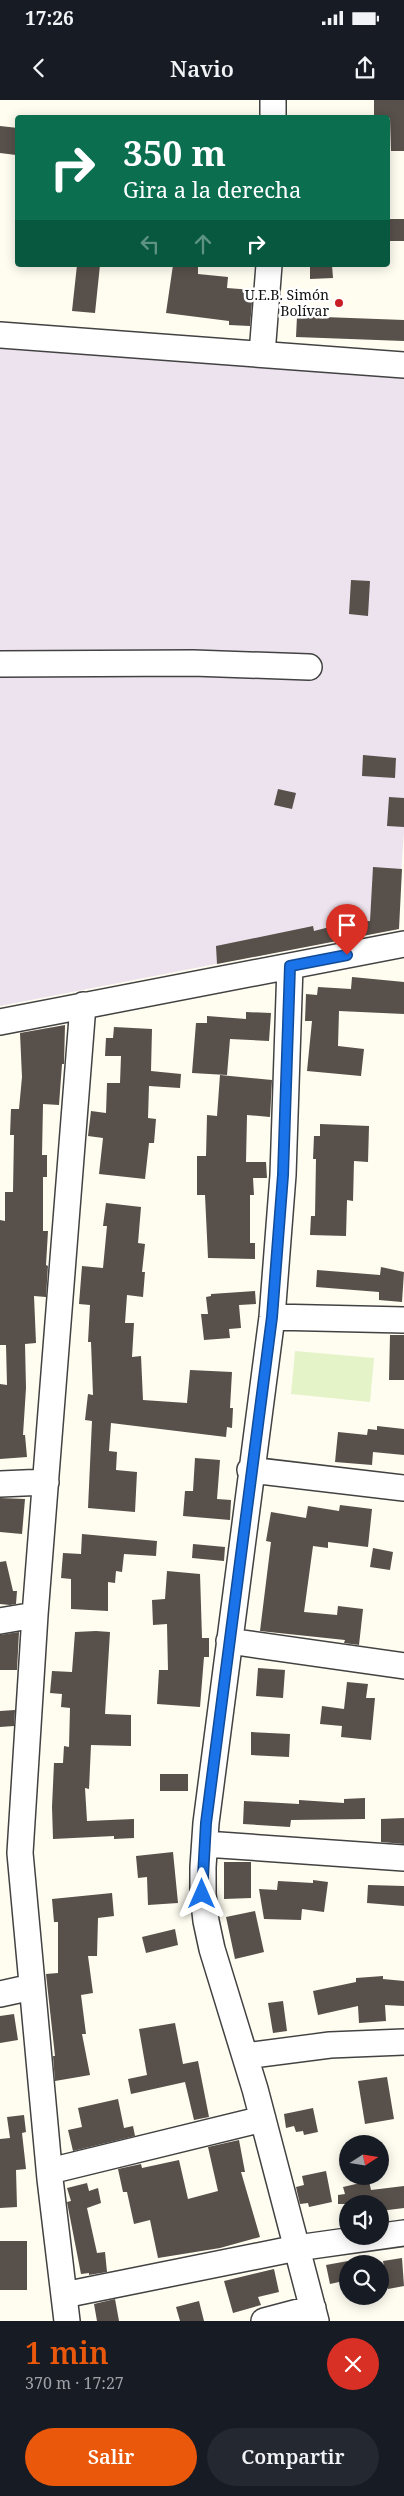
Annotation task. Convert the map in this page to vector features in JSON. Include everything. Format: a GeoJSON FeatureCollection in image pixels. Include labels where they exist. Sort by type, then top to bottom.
{"type":"FeatureCollection","features":[{"type":"Feature","properties":{"kind":"street"},"geometry":{"type":"LineString","coordinates":[[273,100],[273,115]]}},
{"type":"Feature","properties":{"kind":"street"},"geometry":{"type":"LineString","coordinates":[[262,354],[269,267]]}},
{"type":"Feature","properties":{"kind":"street"},"geometry":{"type":"LineString","coordinates":[[0,335],[404,365]]}},
{"type":"Feature","properties":{"kind":"street"},"geometry":{"type":"LineString","coordinates":[[0,664],[193,663],[309,667]]}},
{"type":"Feature","properties":{"kind":"street"},"geometry":{"type":"LineString","coordinates":[[0,1022],[404,944]]}},
{"type":"Feature","properties":{"kind":"street"},"geometry":{"type":"LineString","coordinates":[[264,2321],[315,2314],[263,2119],[206,1921],[202,1894],[204,1844],[250,1470],[272,1317],[283,1175],[290,966]]}},
{"type":"Feature","properties":{"kind":"street"},"geometry":{"type":"LineString","coordinates":[[67,2321],[32,1987],[10,1855],[35,1616],[83,1005]]}},
{"type":"Feature","properties":{"kind":"street"},"geometry":{"type":"LineString","coordinates":[[272,1317],[404,1320]]}},
{"type":"Feature","properties":{"kind":"street"},"geometry":{"type":"LineString","coordinates":[[250,1470],[404,1488]]}},
{"type":"Feature","properties":{"kind":"street"},"geometry":{"type":"LineString","coordinates":[[0,1484],[46,1482]]}},
{"type":"Feature","properties":{"kind":"street"},"geometry":{"type":"LineString","coordinates":[[0,1621],[35,1616]]}},
{"type":"Feature","properties":{"kind":"street"},"geometry":{"type":"LineString","coordinates":[[229,1641],[404,1666]]}},
{"type":"Feature","properties":{"kind":"street"},"geometry":{"type":"LineString","coordinates":[[204,1844],[404,1858]]}},
{"type":"Feature","properties":{"kind":"street"},"geometry":{"type":"LineString","coordinates":[[0,1994],[32,1987]]}},
{"type":"Feature","properties":{"kind":"street"},"geometry":{"type":"LineString","coordinates":[[245,2056],[330,2045],[404,2042]]}},
{"type":"Feature","properties":{"kind":"street"},"geometry":{"type":"LineString","coordinates":[[50,2171],[263,2119]]}},
{"type":"Feature","properties":{"kind":"street"},"geometry":{"type":"LineString","coordinates":[[64,2295],[297,2248],[404,2233]]}},
{"type":"Feature","properties":{"kind":"shaded area"},"geometry":{"type":"Polygon","coordinates":[[[0,349],[404,377],[404,832],[397,929],[0,1006],[0,349]]]}},
{"type":"Feature","properties":{"kind":"green space"},"geometry":{"type":"Polygon","coordinates":[[[295,1351],[374,1358],[370,1402],[291,1394],[295,1351]]]}},
{"type":"Feature","properties":{"kind":"building"},"geometry":{"type":"Polygon","coordinates":[[[374,100],[404,100],[404,151],[391,151],[390,115],[374,115],[374,100]]]}},
{"type":"Feature","properties":{"kind":"building"},"geometry":{"type":"Polygon","coordinates":[[[0,126],[15,128],[15,155],[0,153],[0,126]]]}},
{"type":"Feature","properties":{"kind":"building"},"geometry":{"type":"Polygon","coordinates":[[[390,219],[404,219],[404,241],[390,241],[390,219]]]}},
{"type":"Feature","properties":{"kind":"building"},"geometry":{"type":"Polygon","coordinates":[[[77,267],[100,267],[95,313],[72,311],[77,267]]]}},
{"type":"Feature","properties":{"kind":"building"},"geometry":{"type":"Polygon","coordinates":[[[173,267],[198,267],[198,274],[228,277],[227,288],[253,290],[250,326],[229,325],[229,321],[166,313],[173,267]]]}},
{"type":"Feature","properties":{"kind":"building"},"geometry":{"type":"Polygon","coordinates":[[[310,267],[332,267],[333,278],[310,279],[310,267]]]}},
{"type":"Feature","properties":{"kind":"building"},"geometry":{"type":"Polygon","coordinates":[[[297,316],[404,320],[404,341],[296,337],[297,316]]]}},
{"type":"Feature","properties":{"kind":"building"},"geometry":{"type":"Polygon","coordinates":[[[351,580],[370,581],[368,616],[349,614],[351,580]]]}},
{"type":"Feature","properties":{"kind":"building"},"geometry":{"type":"Polygon","coordinates":[[[363,755],[396,758],[395,778],[362,776],[363,755]]]}},
{"type":"Feature","properties":{"kind":"building"},"geometry":{"type":"Polygon","coordinates":[[[278,789],[296,793],[292,809],[274,805],[278,789]]]}},
{"type":"Feature","properties":{"kind":"building"},"geometry":{"type":"Polygon","coordinates":[[[389,797],[404,798],[404,827],[387,826],[389,797]]]}},
{"type":"Feature","properties":{"kind":"building"},"geometry":{"type":"Polygon","coordinates":[[[373,867],[402,869],[399,929],[217,964],[216,946],[313,926],[314,931],[349,922],[370,921],[373,867]]]}},
{"type":"Feature","properties":{"kind":"building"},"geometry":{"type":"Polygon","coordinates":[[[352,977],[404,982],[404,1014],[339,1011],[338,1046],[364,1049],[361,1076],[307,1071],[312,1021],[305,1021],[306,994],[317,995],[318,987],[351,989],[352,977]]]}},
{"type":"Feature","properties":{"kind":"building"},"geometry":{"type":"Polygon","coordinates":[[[246,1012],[271,1013],[269,1041],[230,1039],[227,1075],[192,1073],[196,1023],[207,1023],[207,1016],[246,1019],[246,1012]]]}},
{"type":"Feature","properties":{"kind":"building"},"geometry":{"type":"Polygon","coordinates":[[[65,1025],[64,1064],[62,1064],[59,1105],[43,1104],[42,1155],[47,1155],[47,1177],[43,1177],[43,1231],[48,1231],[46,1265],[48,1266],[46,1297],[34,1296],[36,1343],[25,1344],[26,1388],[23,1435],[25,1435],[27,1457],[0,1459],[0,1384],[7,1385],[6,1345],[0,1345],[0,1220],[5,1221],[5,1192],[13,1192],[14,1135],[10,1135],[11,1109],[19,1109],[22,1077],[20,1033],[65,1025]]]}},
{"type":"Feature","properties":{"kind":"building"},"geometry":{"type":"Polygon","coordinates":[[[114,1027],[152,1029],[151,1071],[181,1074],[180,1088],[149,1086],[148,1118],[156,1119],[154,1143],[149,1143],[145,1179],[99,1174],[103,1138],[88,1136],[91,1111],[106,1113],[107,1083],[120,1083],[121,1056],[105,1056],[106,1038],[113,1038],[114,1027]]]}},
{"type":"Feature","properties":{"kind":"building"},"geometry":{"type":"Polygon","coordinates":[[[220,1075],[272,1080],[270,1117],[247,1115],[246,1162],[266,1162],[267,1178],[253,1178],[254,1195],[250,1195],[250,1243],[255,1243],[255,1259],[208,1258],[205,1195],[197,1195],[197,1156],[206,1156],[207,1115],[217,1116],[220,1075]]]}},
{"type":"Feature","properties":{"kind":"building"},"geometry":{"type":"Polygon","coordinates":[[[320,1124],[369,1126],[368,1162],[354,1161],[353,1201],[347,1200],[346,1236],[310,1235],[311,1216],[315,1216],[316,1159],[313,1159],[314,1136],[320,1136],[320,1124]]]}},
{"type":"Feature","properties":{"kind":"building"},"geometry":{"type":"Polygon","coordinates":[[[106,1203],[141,1207],[138,1243],[145,1244],[142,1272],[145,1272],[143,1297],[127,1295],[125,1323],[134,1323],[132,1357],[141,1356],[143,1400],[187,1403],[190,1370],[232,1372],[230,1408],[233,1408],[232,1428],[227,1427],[226,1437],[111,1423],[109,1451],[117,1452],[116,1470],[137,1472],[135,1512],[88,1508],[92,1421],[85,1420],[88,1394],[93,1395],[91,1342],[88,1342],[90,1305],[79,1304],[82,1266],[103,1268],[107,1226],[103,1226],[106,1203]]]}},
{"type":"Feature","properties":{"kind":"building"},"geometry":{"type":"Polygon","coordinates":[[[381,1267],[404,1272],[402,1302],[379,1300],[379,1292],[316,1287],[317,1270],[380,1275],[381,1267]]]}},
{"type":"Feature","properties":{"kind":"building"},"geometry":{"type":"Polygon","coordinates":[[[255,1291],[256,1304],[239,1305],[241,1328],[229,1329],[230,1338],[204,1340],[201,1314],[208,1314],[206,1297],[211,1296],[211,1294],[255,1291]]]}},
{"type":"Feature","properties":{"kind":"building"},"geometry":{"type":"Polygon","coordinates":[[[390,1335],[404,1335],[404,1380],[389,1380],[390,1335]]]}},
{"type":"Feature","properties":{"kind":"building"},"geometry":{"type":"Polygon","coordinates":[[[377,1426],[404,1429],[404,1455],[373,1452],[372,1465],[335,1462],[338,1432],[367,1435],[368,1429],[377,1430],[377,1426]]]}},
{"type":"Feature","properties":{"kind":"building"},"geometry":{"type":"Polygon","coordinates":[[[195,1458],[220,1460],[217,1499],[231,1500],[230,1520],[183,1516],[185,1491],[193,1491],[195,1458]]]}},
{"type":"Feature","properties":{"kind":"building"},"geometry":{"type":"Polygon","coordinates":[[[0,1498],[25,1499],[22,1534],[0,1532],[0,1498]]]}},
{"type":"Feature","properties":{"kind":"building"},"geometry":{"type":"Polygon","coordinates":[[[340,1505],[372,1509],[368,1547],[328,1542],[328,1548],[313,1546],[304,1612],[337,1615],[338,1606],[363,1609],[359,1645],[344,1643],[345,1640],[260,1631],[271,1542],[266,1541],[271,1512],[306,1518],[308,1506],[339,1511],[340,1505]]]}},
{"type":"Feature","properties":{"kind":"building"},"geometry":{"type":"Polygon","coordinates":[[[82,1534],[157,1541],[156,1556],[124,1554],[122,1572],[116,1571],[115,1583],[108,1582],[108,1611],[71,1609],[71,1579],[61,1578],[63,1553],[81,1554],[82,1534]]]}},
{"type":"Feature","properties":{"kind":"building"},"geometry":{"type":"Polygon","coordinates":[[[193,1544],[225,1547],[224,1561],[192,1558],[193,1544]]]}},
{"type":"Feature","properties":{"kind":"building"},"geometry":{"type":"Polygon","coordinates":[[[373,1548],[393,1552],[390,1570],[370,1567],[373,1548]]]}},
{"type":"Feature","properties":{"kind":"building"},"geometry":{"type":"Polygon","coordinates":[[[6,1561],[13,1591],[17,1591],[16,1604],[10,1605],[0,1604],[0,1562],[6,1561]]]}},
{"type":"Feature","properties":{"kind":"building"},"geometry":{"type":"Polygon","coordinates":[[[167,1571],[200,1574],[202,1638],[209,1638],[209,1657],[204,1657],[200,1707],[157,1704],[159,1670],[168,1670],[167,1624],[153,1625],[152,1600],[165,1599],[167,1571]]]}},
{"type":"Feature","properties":{"kind":"building"},"geometry":{"type":"Polygon","coordinates":[[[19,1632],[17,1670],[0,1670],[0,1635],[19,1632]]]}},
{"type":"Feature","properties":{"kind":"building"},"geometry":{"type":"Polygon","coordinates":[[[75,1632],[110,1632],[105,1714],[131,1715],[131,1746],[91,1745],[89,1789],[85,1788],[87,1821],[134,1819],[134,1838],[114,1839],[114,1836],[53,1839],[54,1763],[63,1763],[64,1746],[69,1747],[70,1708],[61,1707],[62,1694],[50,1693],[52,1671],[72,1672],[75,1632]]]}},
{"type":"Feature","properties":{"kind":"building"},"geometry":{"type":"Polygon","coordinates":[[[258,1668],[285,1670],[283,1698],[256,1696],[258,1668]]]}},
{"type":"Feature","properties":{"kind":"building"},"geometry":{"type":"Polygon","coordinates":[[[347,1682],[368,1684],[366,1698],[375,1698],[371,1740],[341,1737],[342,1726],[320,1724],[322,1706],[344,1709],[347,1682]]]}},
{"type":"Feature","properties":{"kind":"building"},"geometry":{"type":"Polygon","coordinates":[[[15,1710],[14,1726],[0,1727],[0,1711],[15,1710]]]}},
{"type":"Feature","properties":{"kind":"building"},"geometry":{"type":"Polygon","coordinates":[[[251,1732],[290,1734],[289,1757],[251,1755],[251,1732]]]}},
{"type":"Feature","properties":{"kind":"building"},"geometry":{"type":"Polygon","coordinates":[[[160,1774],[188,1774],[188,1791],[160,1791],[160,1774]]]}},
{"type":"Feature","properties":{"kind":"building"},"geometry":{"type":"Polygon","coordinates":[[[365,1798],[365,1819],[291,1820],[290,1827],[243,1824],[244,1801],[299,1804],[299,1800],[344,1803],[344,1799],[365,1798]]]}},
{"type":"Feature","properties":{"kind":"building"},"geometry":{"type":"Polygon","coordinates":[[[404,1818],[404,1844],[381,1842],[381,1819],[404,1818]]]}},
{"type":"Feature","properties":{"kind":"building"},"geometry":{"type":"Polygon","coordinates":[[[173,1852],[178,1903],[148,1905],[147,1877],[138,1878],[136,1856],[173,1852]]]}},
{"type":"Feature","properties":{"kind":"building"},"geometry":{"type":"Polygon","coordinates":[[[224,1862],[251,1862],[251,1898],[224,1899],[224,1862]]]}},
{"type":"Feature","properties":{"kind":"building"},"geometry":{"type":"Polygon","coordinates":[[[313,1880],[328,1882],[324,1912],[302,1909],[301,1920],[264,1919],[259,1889],[277,1890],[278,1881],[313,1883],[313,1880]]]}},
{"type":"Feature","properties":{"kind":"building"},"geometry":{"type":"Polygon","coordinates":[[[368,1885],[404,1886],[404,1906],[367,1903],[368,1885]]]}},
{"type":"Feature","properties":{"kind":"building"},"geometry":{"type":"Polygon","coordinates":[[[112,1893],[114,1916],[98,1918],[97,1956],[88,1956],[93,1993],[81,1995],[86,2034],[82,2034],[90,2075],[55,2081],[53,2056],[55,2056],[46,1974],[58,1973],[58,1922],[54,1922],[52,1899],[112,1893]]]}},
{"type":"Feature","properties":{"kind":"building"},"geometry":{"type":"Polygon","coordinates":[[[255,1911],[264,1952],[235,1959],[226,1917],[255,1911]]]}},
{"type":"Feature","properties":{"kind":"building"},"geometry":{"type":"Polygon","coordinates":[[[175,1929],[178,1945],[146,1953],[142,1937],[175,1929]]]}},
{"type":"Feature","properties":{"kind":"building"},"geometry":{"type":"Polygon","coordinates":[[[383,1976],[383,1979],[404,1981],[404,2006],[385,2005],[386,2021],[359,2023],[358,2006],[318,2015],[313,1991],[356,1982],[356,1978],[383,1976]]]}},
{"type":"Feature","properties":{"kind":"building"},"geometry":{"type":"Polygon","coordinates":[[[283,2001],[287,2031],[273,2033],[268,2003],[283,2001]]]}},
{"type":"Feature","properties":{"kind":"building"},"geometry":{"type":"Polygon","coordinates":[[[14,2014],[18,2040],[0,2043],[0,2016],[14,2014]]]}},
{"type":"Feature","properties":{"kind":"building"},"geometry":{"type":"Polygon","coordinates":[[[175,2023],[183,2064],[198,2061],[209,2117],[194,2120],[185,2082],[131,2094],[128,2079],[147,2075],[139,2029],[175,2023]]]}},
{"type":"Feature","properties":{"kind":"building"},"geometry":{"type":"Polygon","coordinates":[[[387,2077],[394,2119],[365,2124],[358,2081],[387,2077]]]}},
{"type":"Feature","properties":{"kind":"building"},"geometry":{"type":"Polygon","coordinates":[[[118,2099],[124,2128],[133,2126],[135,2136],[73,2151],[68,2130],[82,2127],[78,2108],[118,2099]]]}},
{"type":"Feature","properties":{"kind":"building"},"geometry":{"type":"Polygon","coordinates":[[[313,2108],[318,2132],[304,2135],[303,2131],[296,2132],[294,2126],[286,2128],[284,2114],[313,2108]]]}},
{"type":"Feature","properties":{"kind":"building"},"geometry":{"type":"Polygon","coordinates":[[[24,2115],[26,2132],[22,2133],[26,2169],[16,2170],[17,2207],[0,2208],[0,2139],[10,2138],[7,2117],[24,2115]]]}},
{"type":"Feature","properties":{"kind":"building"},"geometry":{"type":"Polygon","coordinates":[[[239,2140],[245,2172],[241,2172],[260,2237],[220,2248],[158,2258],[150,2220],[134,2224],[127,2192],[123,2192],[118,2169],[141,2164],[142,2168],[179,2160],[188,2199],[218,2191],[208,2147],[239,2140]]]}},
{"type":"Feature","properties":{"kind":"building"},"geometry":{"type":"Polygon","coordinates":[[[326,2171],[332,2202],[309,2207],[308,2203],[300,2204],[296,2187],[304,2185],[302,2176],[326,2171]]]}},
{"type":"Feature","properties":{"kind":"building"},"geometry":{"type":"Polygon","coordinates":[[[87,2183],[89,2191],[98,2188],[101,2203],[87,2208],[97,2253],[105,2252],[107,2272],[89,2275],[89,2273],[81,2274],[67,2202],[71,2201],[67,2188],[87,2183]]]}},
{"type":"Feature","properties":{"kind":"building"},"geometry":{"type":"Polygon","coordinates":[[[370,2185],[371,2190],[404,2186],[404,2208],[389,2210],[389,2195],[339,2195],[338,2204],[338,2195],[345,2194],[343,2187],[370,2185]]]}},
{"type":"Feature","properties":{"kind":"building"},"geometry":{"type":"Polygon","coordinates":[[[0,2241],[27,2241],[27,2290],[0,2290],[0,2241]]]}},
{"type":"Feature","properties":{"kind":"building"},"geometry":{"type":"Polygon","coordinates":[[[402,2258],[404,2286],[389,2289],[389,2260],[402,2258]]]}},
{"type":"Feature","properties":{"kind":"building"},"geometry":{"type":"Polygon","coordinates":[[[339,2263],[339,2282],[330,2284],[326,2265],[339,2263]]]}},
{"type":"Feature","properties":{"kind":"building"},"geometry":{"type":"Polygon","coordinates":[[[274,2269],[279,2292],[258,2297],[261,2305],[233,2313],[224,2281],[274,2269]]]}},
{"type":"Feature","properties":{"kind":"building"},"geometry":{"type":"Polygon","coordinates":[[[115,2299],[119,2321],[97,2321],[94,2304],[115,2299]]]}},
{"type":"Feature","properties":{"kind":"building"},"geometry":{"type":"Polygon","coordinates":[[[199,2301],[204,2321],[180,2321],[176,2307],[199,2301]]]}},
{"type":"Feature","properties":{"kind":"place","name":"U.E.B. Simón Bolívar"},"geometry":{"type":"Point","coordinates":[339,303]}},
{"type":"Feature","properties":{"kind":"route"},"geometry":{"type":"LineString","coordinates":[[202,1894],[202,1867],[206,1823],[253,1450],[272,1317],[278,1255],[283,1175],[290,966],[347,955]]}}]}
